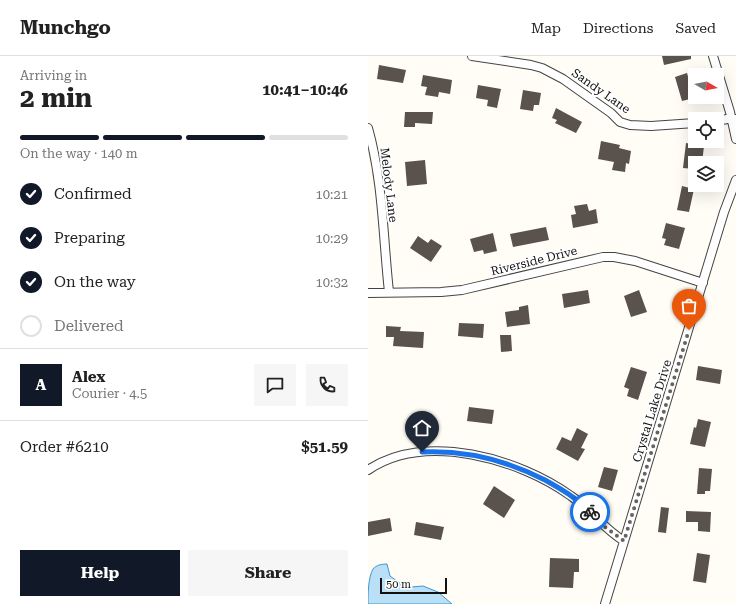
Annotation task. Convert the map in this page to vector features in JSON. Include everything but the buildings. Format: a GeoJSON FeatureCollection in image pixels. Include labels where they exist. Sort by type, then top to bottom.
{"type":"FeatureCollection","features":[{"type":"Feature","properties":{"kind":"street","name":"Sandy Lane"},"geometry":{"type":"LineString","coordinates":[[472,56],[542,68],[563,79],[611,113],[620,122],[630,125],[651,126],[688,123]]}},
{"type":"Feature","properties":{"kind":"street"},"geometry":{"type":"LineString","coordinates":[[713,56],[734,120],[736,138]]}},
{"type":"Feature","properties":{"kind":"street"},"geometry":{"type":"LineString","coordinates":[[724,120],[734,120]]}},
{"type":"Feature","properties":{"kind":"street","name":"Melody Lane"},"geometry":{"type":"LineString","coordinates":[[368,128],[376,158],[389,292]]}},
{"type":"Feature","properties":{"kind":"street","name":"Crystal Lake Drive"},"geometry":{"type":"LineString","coordinates":[[605,604],[724,212],[736,180]]}},
{"type":"Feature","properties":{"kind":"street","name":"Riverside Drive"},"geometry":{"type":"LineString","coordinates":[[368,293],[441,292],[462,290],[603,257],[614,257],[635,261],[703,283]]}},
{"type":"Feature","properties":{"kind":"street"},"geometry":{"type":"LineString","coordinates":[[368,470],[396,457],[422,452],[459,453],[489,458],[524,470],[564,490],[587,509],[605,527],[624,541]]}},
{"type":"Feature","properties":{"kind":"water"},"geometry":{"type":"Polygon","coordinates":[[[387,564],[390,576],[401,584],[411,587],[423,586],[438,592],[452,604],[368,604],[368,591],[371,573],[373,569],[379,565],[387,564]]]}},
{"type":"Feature","properties":{"kind":"way so far"},"geometry":{"type":"LineString","coordinates":[[590,512],[605,527],[624,541],[689,330]]}},
{"type":"Feature","properties":{"kind":"route"},"geometry":{"type":"LineString","coordinates":[[422,452],[465,454],[489,458],[513,465],[564,490],[590,512]]}}]}
